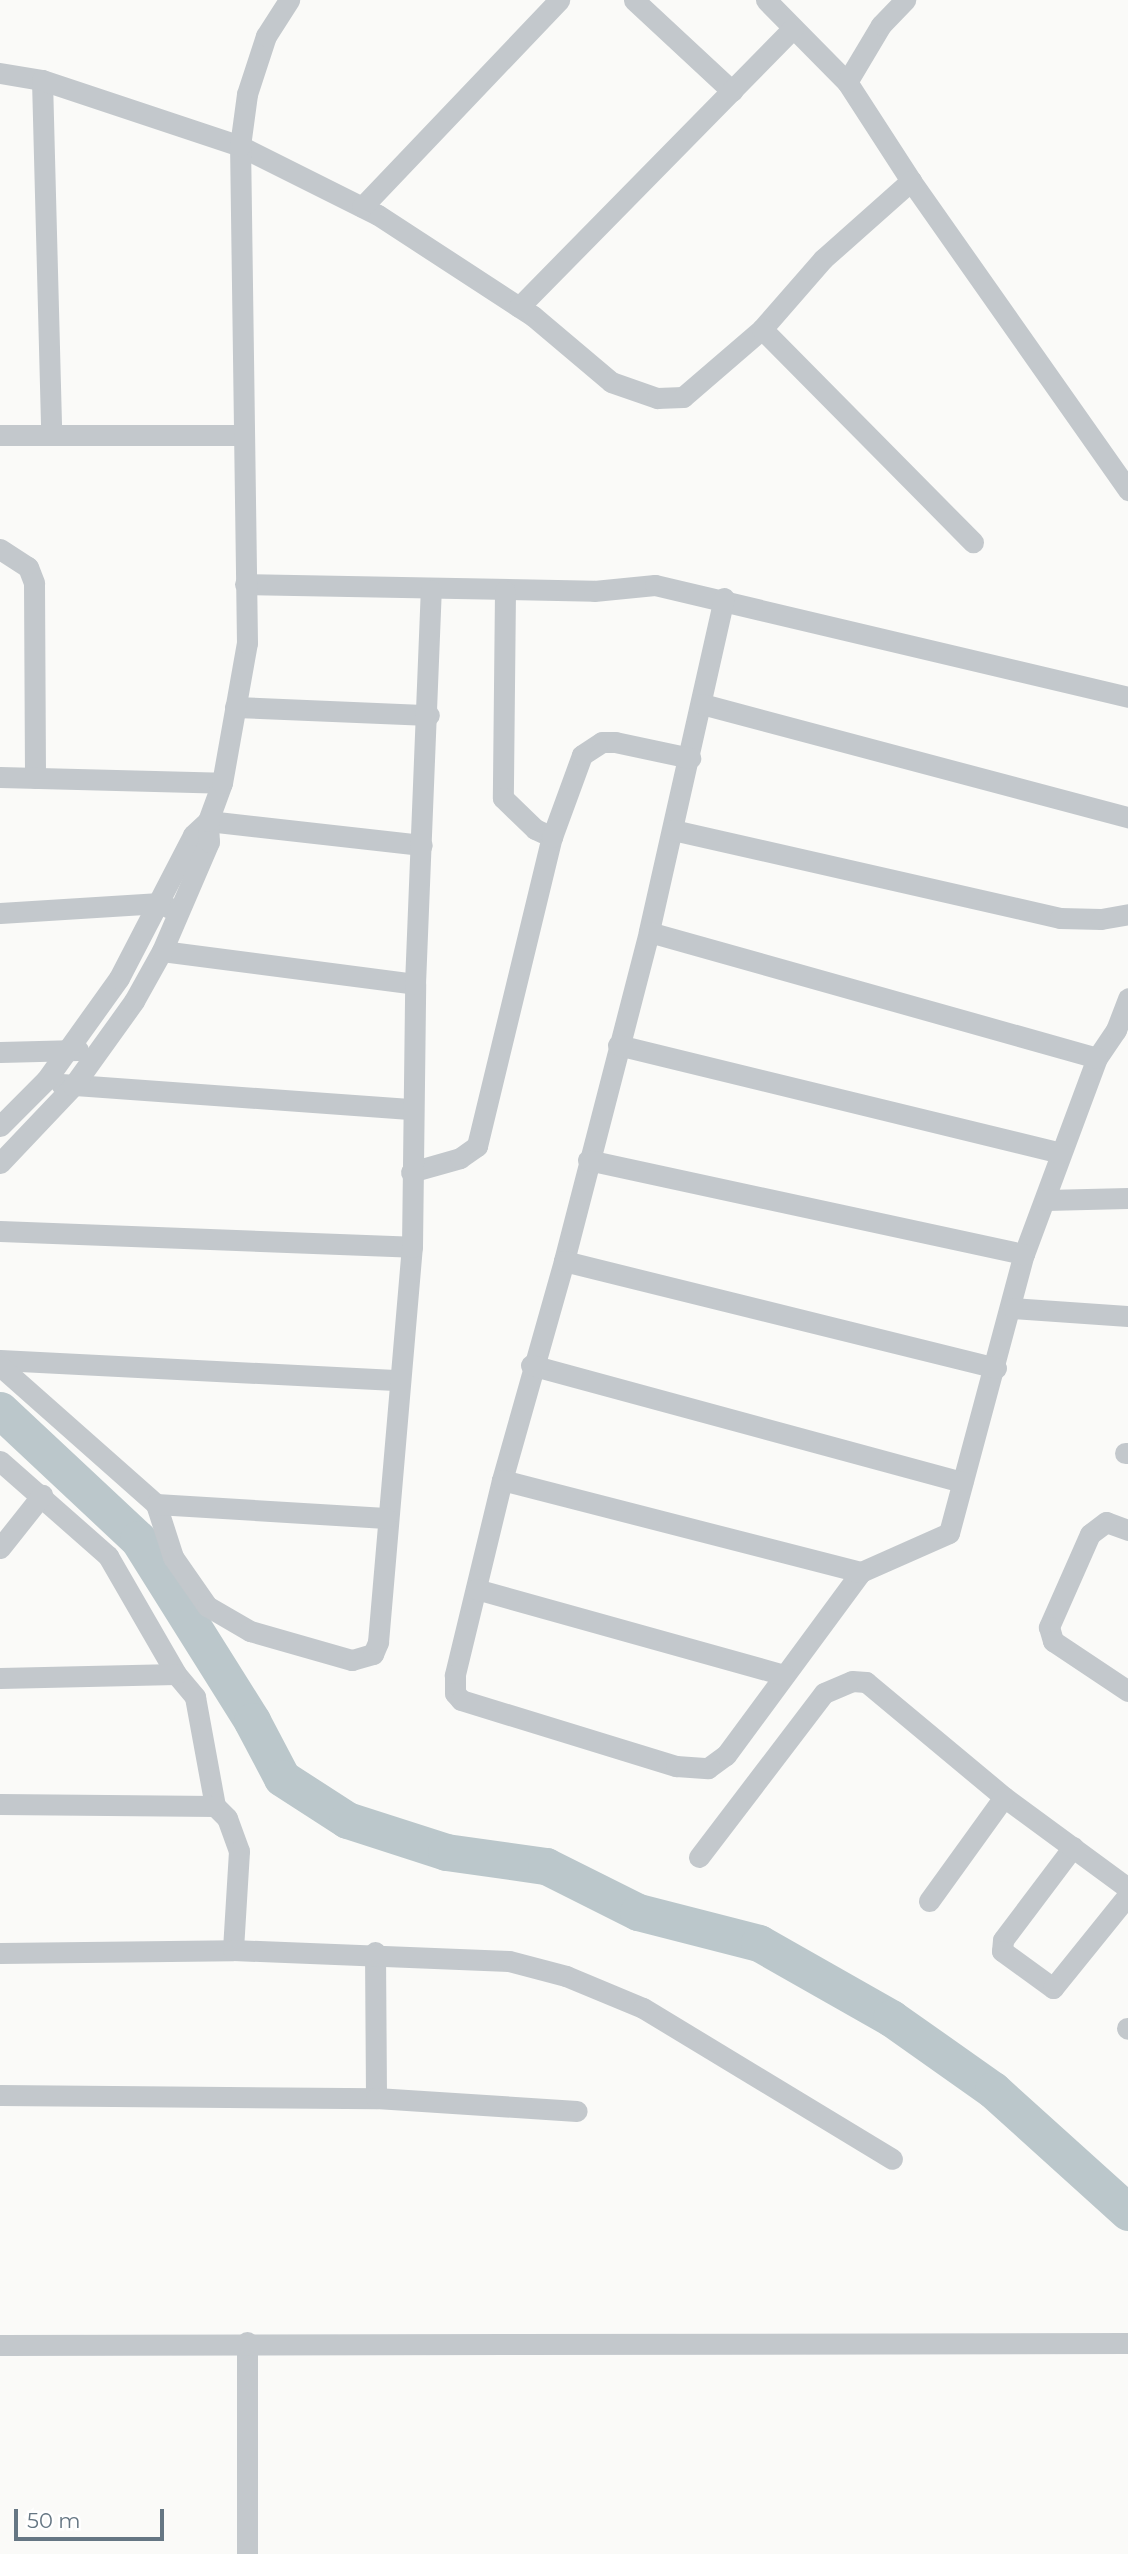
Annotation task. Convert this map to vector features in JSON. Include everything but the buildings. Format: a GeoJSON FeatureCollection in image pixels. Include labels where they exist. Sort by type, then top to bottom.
{"type":"FeatureCollection","features":[{"type":"Feature","properties":{"kind":"street"},"geometry":{"type":"LineString","coordinates":[[0,1126],[46,1080],[70,1048],[169,908],[209,842],[208,821],[222,783],[247,643],[241,435],[240,146],[250,83],[266,36],[289,0]]}},
{"type":"Feature","properties":{"kind":"street"},"geometry":{"type":"LineString","coordinates":[[362,207],[559,0]]}},
{"type":"Feature","properties":{"kind":"street"},"geometry":{"type":"LineString","coordinates":[[634,0],[732,90]]}},
{"type":"Feature","properties":{"kind":"street"},"geometry":{"type":"LineString","coordinates":[[846,82],[881,25],[905,0]]}},
{"type":"Feature","properties":{"kind":"street"},"geometry":{"type":"LineString","coordinates":[[773,2],[793,28],[846,82],[911,181],[1128,490]]}},
{"type":"Feature","properties":{"kind":"street"},"geometry":{"type":"LineString","coordinates":[[519,307],[793,28]]}},
{"type":"Feature","properties":{"kind":"street"},"geometry":{"type":"LineString","coordinates":[[0,73],[42,80],[240,146],[362,207],[519,307],[611,383],[657,398],[683,397],[762,329],[822,259],[911,181]]}},
{"type":"Feature","properties":{"kind":"street"},"geometry":{"type":"LineString","coordinates":[[42,80],[51,435]]}},
{"type":"Feature","properties":{"kind":"street"},"geometry":{"type":"LineString","coordinates":[[762,329],[972,542]]}},
{"type":"Feature","properties":{"kind":"street"},"geometry":{"type":"LineString","coordinates":[[0,435],[241,435]]}},
{"type":"Feature","properties":{"kind":"street"},"geometry":{"type":"LineString","coordinates":[[0,549],[28,567],[34,583],[35,778]]}},
{"type":"Feature","properties":{"kind":"street"},"geometry":{"type":"LineString","coordinates":[[245,584],[594,592],[656,585],[724,598],[1128,697]]}},
{"type":"Feature","properties":{"kind":"street"},"geometry":{"type":"LineString","coordinates":[[0,1366],[156,1504],[173,1557],[208,1606],[250,1631],[352,1660],[373,1654],[379,1642],[386,1518],[412,1247],[415,984],[429,715],[431,590]]}},
{"type":"Feature","properties":{"kind":"street"},"geometry":{"type":"LineString","coordinates":[[505,591],[503,797],[535,829],[552,837]]}},
{"type":"Feature","properties":{"kind":"street"},"geometry":{"type":"LineString","coordinates":[[724,598],[649,932],[564,1261],[531,1366],[453,1684],[461,1700],[677,1766],[708,1768],[726,1755],[861,1572],[949,1533],[1013,1308],[1024,1254],[1097,1058],[1122,1035],[1128,998]]}},
{"type":"Feature","properties":{"kind":"street"},"geometry":{"type":"LineString","coordinates":[[702,704],[1128,817]]}},
{"type":"Feature","properties":{"kind":"street"},"geometry":{"type":"LineString","coordinates":[[235,707],[429,715]]}},
{"type":"Feature","properties":{"kind":"street"},"geometry":{"type":"LineString","coordinates":[[411,1172],[460,1158],[477,1146],[552,837],[582,755],[592,746],[615,742],[690,758]]}},
{"type":"Feature","properties":{"kind":"street"},"geometry":{"type":"LineString","coordinates":[[0,777],[222,783]]}},
{"type":"Feature","properties":{"kind":"street"},"geometry":{"type":"LineString","coordinates":[[208,821],[422,845]]}},
{"type":"Feature","properties":{"kind":"street"},"geometry":{"type":"LineString","coordinates":[[673,830],[1060,918],[1101,919],[1128,914]]}},
{"type":"Feature","properties":{"kind":"street"},"geometry":{"type":"LineString","coordinates":[[0,913],[169,908]]}},
{"type":"Feature","properties":{"kind":"street"},"geometry":{"type":"LineString","coordinates":[[0,1163],[73,1086],[93,1053],[134,1001],[162,951],[169,908]]}},
{"type":"Feature","properties":{"kind":"street"},"geometry":{"type":"LineString","coordinates":[[649,932],[1097,1058]]}},
{"type":"Feature","properties":{"kind":"street"},"geometry":{"type":"LineString","coordinates":[[162,951],[415,984]]}},
{"type":"Feature","properties":{"kind":"street"},"geometry":{"type":"LineString","coordinates":[[618,1045],[1060,1153]]}},
{"type":"Feature","properties":{"kind":"street"},"geometry":{"type":"LineString","coordinates":[[0,1052],[70,1048],[93,1053]]}},
{"type":"Feature","properties":{"kind":"street"},"geometry":{"type":"LineString","coordinates":[[46,1080],[73,1086],[413,1109]]}},
{"type":"Feature","properties":{"kind":"street"},"geometry":{"type":"LineString","coordinates":[[588,1160],[1024,1254]]}},
{"type":"Feature","properties":{"kind":"street"},"geometry":{"type":"LineString","coordinates":[[1046,1200],[1128,1198]]}},
{"type":"Feature","properties":{"kind":"street"},"geometry":{"type":"LineString","coordinates":[[0,1231],[412,1247]]}},
{"type":"Feature","properties":{"kind":"street"},"geometry":{"type":"LineString","coordinates":[[564,1261],[996,1368]]}},
{"type":"Feature","properties":{"kind":"street"},"geometry":{"type":"LineString","coordinates":[[1013,1308],[1128,1316]]}},
{"type":"Feature","properties":{"kind":"street"},"geometry":{"type":"LineString","coordinates":[[0,1360],[400,1380]]}},
{"type":"Feature","properties":{"kind":"street"},"geometry":{"type":"LineString","coordinates":[[531,1366],[962,1482]]}},
{"type":"Feature","properties":{"kind":"street"},"geometry":{"type":"LineString","coordinates":[[0,1461],[108,1556],[176,1674],[195,1697],[215,1806],[226,1818],[239,1852],[233,1950]]}},
{"type":"Feature","properties":{"kind":"street"},"geometry":{"type":"LineString","coordinates":[[502,1480],[861,1572]]}},
{"type":"Feature","properties":{"kind":"street"},"geometry":{"type":"LineString","coordinates":[[0,1548],[42,1496]]}},
{"type":"Feature","properties":{"kind":"street"},"geometry":{"type":"LineString","coordinates":[[156,1504],[386,1518]]}},
{"type":"Feature","properties":{"kind":"street"},"geometry":{"type":"LineString","coordinates":[[1128,1530],[1106,1522],[1090,1534],[1049,1626],[1053,1641],[1128,1691]]}},
{"type":"Feature","properties":{"kind":"street"},"geometry":{"type":"LineString","coordinates":[[476,1589],[784,1675]]}},
{"type":"Feature","properties":{"kind":"street"},"geometry":{"type":"LineString","coordinates":[[0,1678],[176,1674]]}},
{"type":"Feature","properties":{"kind":"street"},"geometry":{"type":"LineString","coordinates":[[699,1857],[824,1693],[852,1681],[866,1682],[1004,1797],[1128,1888]]}},
{"type":"Feature","properties":{"kind":"street"},"geometry":{"type":"LineString","coordinates":[[929,1901],[1004,1797]]}},
{"type":"Feature","properties":{"kind":"street"},"geometry":{"type":"LineString","coordinates":[[0,1804],[215,1806]]}},
{"type":"Feature","properties":{"kind":"street"},"geometry":{"type":"LineString","coordinates":[[1073,1847],[1003,1940],[1002,1951],[1053,1989],[1128,1895]]}},
{"type":"Feature","properties":{"kind":"street"},"geometry":{"type":"LineString","coordinates":[[0,1953],[233,1950],[375,1952],[509,1961],[566,1976],[643,2008],[892,2159]]}},
{"type":"Feature","properties":{"kind":"street"},"geometry":{"type":"LineString","coordinates":[[375,1952],[376,2098]]}},
{"type":"Feature","properties":{"kind":"street"},"geometry":{"type":"LineString","coordinates":[[0,2095],[376,2098],[577,2110]]}},
{"type":"Feature","properties":{"kind":"street"},"geometry":{"type":"LineString","coordinates":[[247,2342],[247,2554]]}},
{"type":"Feature","properties":{"kind":"street"},"geometry":{"type":"LineString","coordinates":[[0,2345],[247,2342],[1128,2343]]}},
{"type":"Feature","properties":{"kind":"waterway"},"geometry":{"type":"LineString","coordinates":[[0,1410],[138,1539],[252,1721],[282,1778],[347,1820],[446,1852],[546,1866],[638,1912],[759,1943],[891,2018],[993,2090],[1128,2212]]}}]}
